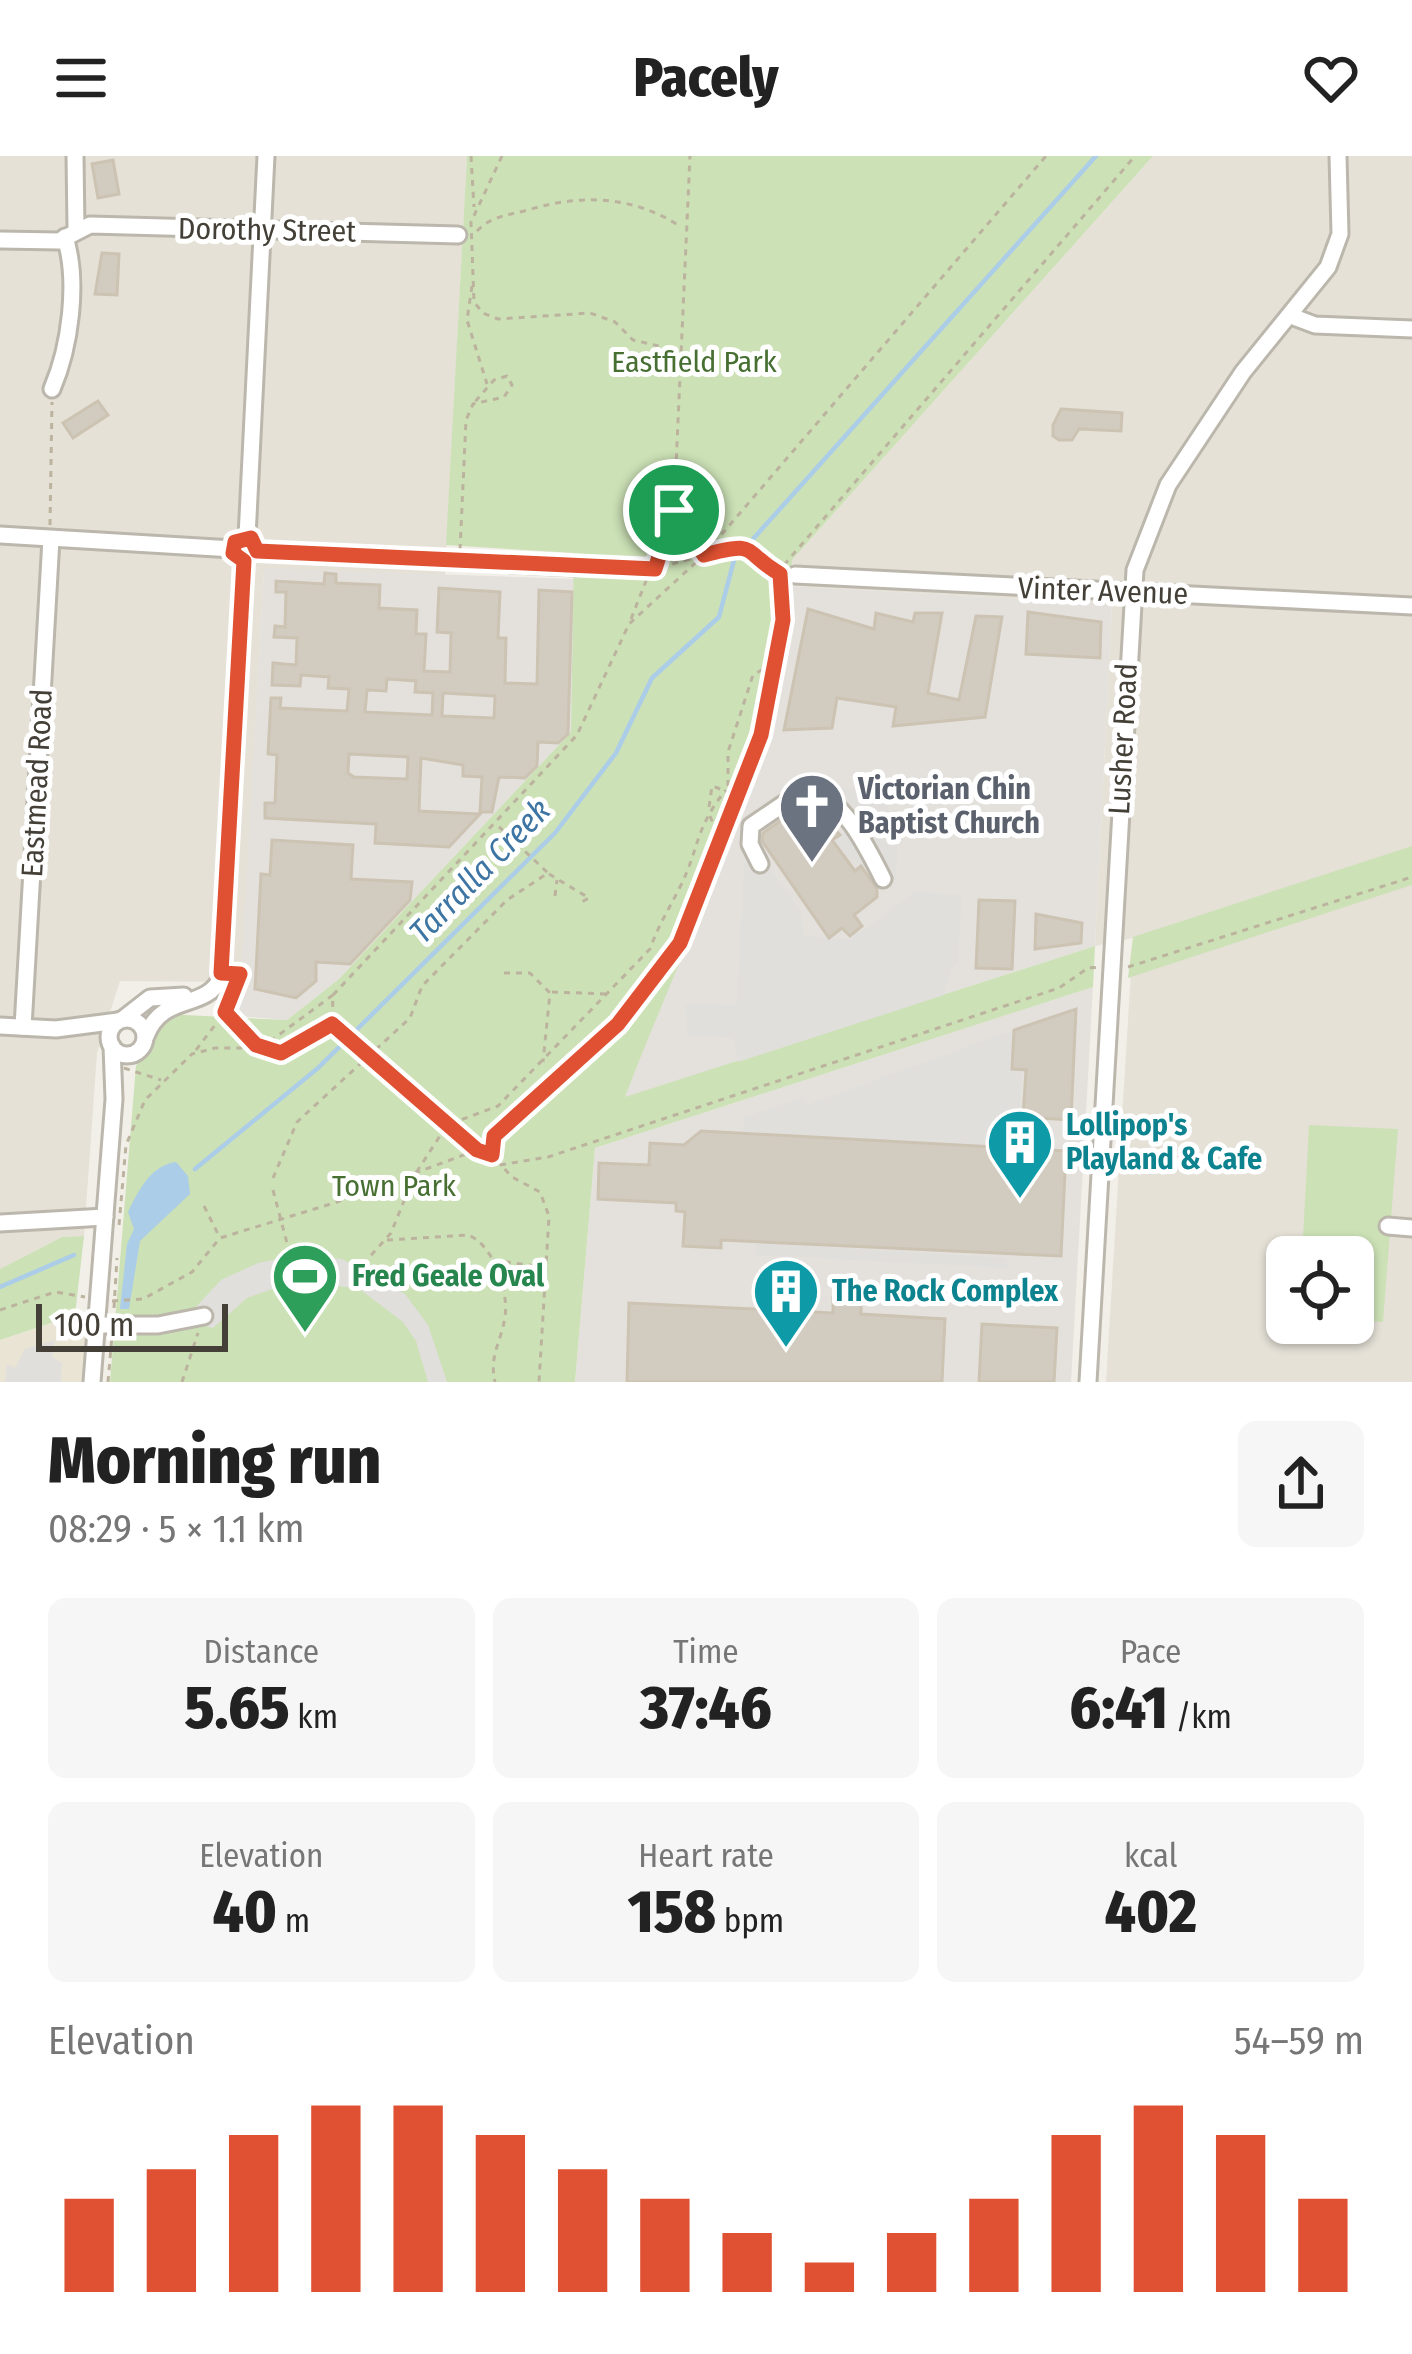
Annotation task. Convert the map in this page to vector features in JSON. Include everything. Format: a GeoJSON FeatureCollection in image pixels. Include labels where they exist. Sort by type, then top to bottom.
{"type":"FeatureCollection","features":[{"type":"Feature","properties":{"kind":"street"},"geometry":{"type":"LineString","coordinates":[[52,388],[66,357],[75,156]]}},
{"type":"Feature","properties":{"kind":"street"},"geometry":{"type":"LineString","coordinates":[[116,1056],[143,1043],[166,1007],[214,989],[221,973],[266,156]]}},
{"type":"Feature","properties":{"kind":"street","name":"Lusher Road"},"geometry":{"type":"LineString","coordinates":[[1088,1382],[1132,593],[1139,557],[1168,484],[1243,372],[1291,316],[1336,248],[1338,156]]}},
{"type":"Feature","properties":{"kind":"street","name":"Dorothy Street"},"geometry":{"type":"LineString","coordinates":[[0,240],[52,242],[90,225],[467,234]]}},
{"type":"Feature","properties":{"kind":"street"},"geometry":{"type":"LineString","coordinates":[[1291,316],[1315,325],[1412,329]]}},
{"type":"Feature","properties":{"kind":"street"},"geometry":{"type":"LineString","coordinates":[[0,535],[575,567]]}},
{"type":"Feature","properties":{"kind":"street","name":"Eastmead Road"},"geometry":{"type":"LineString","coordinates":[[23,1027],[51,539]]}},
{"type":"Feature","properties":{"kind":"street","name":"Vinter Avenue"},"geometry":{"type":"LineString","coordinates":[[787,574],[1412,606]]}},
{"type":"Feature","properties":{"kind":"street"},"geometry":{"type":"LineString","coordinates":[[760,864],[750,844],[751,826],[807,788],[842,814],[883,880]]}},
{"type":"Feature","properties":{"kind":"street"},"geometry":{"type":"LineString","coordinates":[[92,1382],[114,1099],[116,1056],[110,1034],[120,1020],[150,998],[198,996]]}},
{"type":"Feature","properties":{"kind":"street"},"geometry":{"type":"LineString","coordinates":[[0,1026],[56,1028],[138,1022],[143,1043]]}},
{"type":"Feature","properties":{"kind":"street"},"geometry":{"type":"LineString","coordinates":[[56,1028],[116,1056]]}},
{"type":"Feature","properties":{"kind":"street"},"geometry":{"type":"LineString","coordinates":[[0,1223],[105,1217]]}},
{"type":"Feature","properties":{"kind":"street"},"geometry":{"type":"LineString","coordinates":[[1388,1226],[1412,1228]]}},
{"type":"Feature","properties":{"kind":"street"},"geometry":{"type":"LineString","coordinates":[[97,1324],[158,1325],[204,1316]]}},
{"type":"Feature","properties":{"kind":"path"},"geometry":{"type":"LineString","coordinates":[[471,156],[474,207]]}},
{"type":"Feature","properties":{"kind":"path"},"geometry":{"type":"LineString","coordinates":[[502,156],[474,207],[467,234],[474,302],[498,319],[590,313],[616,322],[634,340],[678,350]]}},
{"type":"Feature","properties":{"kind":"path"},"geometry":{"type":"LineString","coordinates":[[261,1048],[333,995],[577,735],[655,569],[674,510],[689,156]]}},
{"type":"Feature","properties":{"kind":"path"},"geometry":{"type":"LineString","coordinates":[[629,624],[704,555],[1046,156]]}},
{"type":"Feature","properties":{"kind":"path"},"geometry":{"type":"LineString","coordinates":[[0,1310],[56,1292],[98,1300],[135,1300],[192,1272],[220,1238],[477,1150],[618,1024],[669,963],[761,735],[787,574],[848,487],[1135,156]]}},
{"type":"Feature","properties":{"kind":"path"},"geometry":{"type":"LineString","coordinates":[[467,234],[493,219],[560,198],[650,206],[683,229]]}},
{"type":"Feature","properties":{"kind":"path"},"geometry":{"type":"LineString","coordinates":[[473,284],[467,320],[488,387]]}},
{"type":"Feature","properties":{"kind":"path"},"geometry":{"type":"LineString","coordinates":[[461,560],[466,420],[473,404],[488,387],[506,376],[512,385],[504,397],[473,404]]}},
{"type":"Feature","properties":{"kind":"path"},"geometry":{"type":"LineString","coordinates":[[51,539],[52,388]]}},
{"type":"Feature","properties":{"kind":"path"},"geometry":{"type":"LineString","coordinates":[[674,510],[704,555]]}},
{"type":"Feature","properties":{"kind":"path"},"geometry":{"type":"LineString","coordinates":[[575,567],[655,569],[746,548],[787,574]]}},
{"type":"Feature","properties":{"kind":"path"},"geometry":{"type":"LineString","coordinates":[[728,816],[733,730],[743,716],[753,675],[776,662]]}},
{"type":"Feature","properties":{"kind":"path"},"geometry":{"type":"LineString","coordinates":[[719,836],[709,812],[712,786],[737,796]]}},
{"type":"Feature","properties":{"kind":"path"},"geometry":{"type":"LineString","coordinates":[[355,1273],[386,1240],[414,1175],[447,1125],[498,1106],[650,949],[709,812],[726,790]]}},
{"type":"Feature","properties":{"kind":"path"},"geometry":{"type":"LineString","coordinates":[[494,822],[548,873],[589,898],[578,904]]}},
{"type":"Feature","properties":{"kind":"path"},"geometry":{"type":"LineString","coordinates":[[273,1178],[286,1158],[297,1122],[410,1018],[422,986],[507,900],[548,873]]}},
{"type":"Feature","properties":{"kind":"path"},"geometry":{"type":"LineString","coordinates":[[555,896],[557,877]]}},
{"type":"Feature","properties":{"kind":"path"},"geometry":{"type":"LineString","coordinates":[[500,1165],[548,1157],[1059,988],[1088,968],[1134,967],[1412,877]]}},
{"type":"Feature","properties":{"kind":"path"},"geometry":{"type":"LineString","coordinates":[[118,1242],[130,1127],[138,1109],[193,1054],[225,1012],[240,974],[221,973]]}},
{"type":"Feature","properties":{"kind":"path"},"geometry":{"type":"LineString","coordinates":[[504,973],[530,973],[550,993],[610,994]]}},
{"type":"Feature","properties":{"kind":"path"},"geometry":{"type":"LineString","coordinates":[[542,1064],[550,993]]}},
{"type":"Feature","properties":{"kind":"path"},"geometry":{"type":"LineString","coordinates":[[333,995],[332,1024],[351,1044],[396,1076],[477,1150],[534,1185],[546,1202],[548,1275],[539,1382]]}},
{"type":"Feature","properties":{"kind":"path"},"geometry":{"type":"LineString","coordinates":[[225,1012],[261,1048]]}},
{"type":"Feature","properties":{"kind":"path"},"geometry":{"type":"LineString","coordinates":[[193,1054],[215,1048],[281,1053],[332,1024]]}},
{"type":"Feature","properties":{"kind":"path"},"geometry":{"type":"LineString","coordinates":[[116,1056],[164,1081]]}},
{"type":"Feature","properties":{"kind":"path"},"geometry":{"type":"LineString","coordinates":[[492,1155],[494,1136]]}},
{"type":"Feature","properties":{"kind":"path"},"geometry":{"type":"LineString","coordinates":[[273,1190],[292,1266]]}},
{"type":"Feature","properties":{"kind":"path"},"geometry":{"type":"LineString","coordinates":[[204,1206],[220,1238]]}},
{"type":"Feature","properties":{"kind":"path"},"geometry":{"type":"LineString","coordinates":[[386,1240],[468,1235],[480,1240],[493,1260],[506,1315],[490,1360],[495,1382]]}},
{"type":"Feature","properties":{"kind":"path"},"geometry":{"type":"LineString","coordinates":[[493,1260],[535,1266],[548,1275]]}},
{"type":"Feature","properties":{"kind":"path"},"geometry":{"type":"LineString","coordinates":[[182,1382],[204,1316]]}},
{"type":"Feature","properties":{"kind":"shaded area"},"geometry":{"type":"Polygon","coordinates":[[[0,156],[467,156],[445,575],[264,569],[242,982],[120,981],[97,1053],[84,1236],[62,1237],[0,1269],[0,156]]]}},
{"type":"Feature","properties":{"kind":"shaded area"},"geometry":{"type":"Polygon","coordinates":[[[1153,156],[1412,156],[1412,1382],[1106,1382],[1133,938],[1095,946],[1112,604],[791,586],[792,560],[1153,156]]]}},
{"type":"Feature","properties":{"kind":"shaded area"},"geometry":{"type":"Polygon","coordinates":[[[264,568],[575,579],[571,732],[339,979],[287,1020],[239,1016],[264,568]]]}},
{"type":"Feature","properties":{"kind":"shaded area"},"geometry":{"type":"Polygon","coordinates":[[[791,586],[1112,604],[1095,946],[624,1098],[765,733],[791,586]]]}},
{"type":"Feature","properties":{"kind":"shaded area"},"geometry":{"type":"Polygon","coordinates":[[[891,785],[885,841],[898,843],[896,880],[873,880],[856,859],[849,863],[832,840],[849,829],[824,790],[891,785]]]}},
{"type":"Feature","properties":{"kind":"shaded area"},"geometry":{"type":"Polygon","coordinates":[[[744,863],[767,864],[802,913],[803,936],[850,939],[916,892],[962,895],[958,963],[950,970],[944,995],[738,1062],[733,1038],[687,1035],[685,1004],[737,1005],[744,863]]]}},
{"type":"Feature","properties":{"kind":"shaded area"},"geometry":{"type":"Polygon","coordinates":[[[1093,987],[1071,1382],[575,1382],[595,1148],[1093,987]]]}},
{"type":"Feature","properties":{"kind":"shaded area"},"geometry":{"type":"Polygon","coordinates":[[[1014,1030],[1012,1068],[1022,1069],[1017,1149],[743,1134],[744,1117],[803,1097],[806,1105],[1014,1030]]]}},
{"type":"Feature","properties":{"kind":"shaded area"},"geometry":{"type":"Polygon","coordinates":[[[756,1243],[1007,1258],[1007,1268],[755,1255],[756,1243]]]}},
{"type":"Feature","properties":{"kind":"shaded area"},"geometry":{"type":"Polygon","coordinates":[[[297,1255],[342,1259],[405,1294],[428,1325],[447,1382],[428,1382],[416,1341],[403,1322],[358,1288],[292,1282],[247,1298],[213,1328],[190,1322],[194,1309],[221,1280],[258,1263],[297,1255]]]}},
{"type":"Feature","properties":{"kind":"shaded area"},"geometry":{"type":"Polygon","coordinates":[[[89,1311],[83,1382],[0,1382],[0,1340],[89,1311]]]}},
{"type":"Feature","properties":{"kind":"shaded area"},"geometry":{"type":"Polygon","coordinates":[[[55,1340],[52,1357],[62,1363],[61,1382],[5,1382],[7,1364],[15,1368],[25,1349],[55,1340]]]}},
{"type":"Feature","properties":{"kind":"green space"},"geometry":{"type":"Polygon","coordinates":[[[467,156],[1153,156],[792,560],[772,699],[753,767],[705,901],[625,1097],[1095,946],[1093,987],[595,1148],[575,1382],[110,1382],[136,1066],[164,1014],[287,1020],[339,979],[571,732],[574,553],[446,545],[467,156]]]}},
{"type":"Feature","properties":{"kind":"green space"},"geometry":{"type":"Polygon","coordinates":[[[1412,846],[1412,885],[1128,978],[1133,937],[1412,846]]]}},
{"type":"Feature","properties":{"kind":"green space"},"geometry":{"type":"Polygon","coordinates":[[[1309,1125],[1398,1129],[1383,1322],[1374,1321],[1374,1236],[1303,1236],[1309,1125]]]}},
{"type":"Feature","properties":{"kind":"green space"},"geometry":{"type":"Polygon","coordinates":[[[84,1236],[75,1315],[0,1340],[0,1269],[62,1237],[84,1236]]]}},
{"type":"Feature","properties":{"kind":"water"},"geometry":{"type":"Polygon","coordinates":[[[176,1162],[188,1176],[190,1194],[140,1241],[129,1309],[120,1309],[127,1244],[134,1229],[128,1212],[152,1174],[176,1162]]]}},
{"type":"Feature","properties":{"kind":"building"},"geometry":{"type":"Polygon","coordinates":[[[113,160],[119,194],[98,198],[92,164],[113,160]]]}},
{"type":"Feature","properties":{"kind":"building"},"geometry":{"type":"Polygon","coordinates":[[[102,253],[119,254],[117,295],[95,294],[102,253]]]}},
{"type":"Feature","properties":{"kind":"building"},"geometry":{"type":"Polygon","coordinates":[[[98,401],[108,415],[73,438],[63,423],[98,401]]]}},
{"type":"Feature","properties":{"kind":"building"},"geometry":{"type":"Polygon","coordinates":[[[1061,409],[1122,413],[1121,431],[1079,429],[1072,440],[1059,440],[1053,436],[1053,425],[1061,409]]]}},
{"type":"Feature","properties":{"kind":"building"},"geometry":{"type":"Polygon","coordinates":[[[325,573],[336,574],[336,583],[380,585],[379,608],[417,610],[416,634],[426,634],[424,671],[450,672],[451,633],[437,632],[439,588],[500,592],[498,638],[506,638],[505,683],[537,684],[539,590],[572,592],[568,734],[558,743],[538,742],[537,766],[525,778],[499,777],[492,812],[480,812],[482,777],[463,776],[463,765],[421,758],[419,811],[480,814],[449,847],[375,843],[376,824],[265,818],[265,803],[275,803],[277,755],[268,754],[271,698],[281,698],[280,708],[347,711],[349,689],[328,688],[329,677],[301,675],[300,686],[272,685],[273,663],[296,665],[297,638],[274,637],[275,626],[285,627],[286,592],[276,592],[276,581],[324,584],[325,573]],[[387,679],[386,691],[367,690],[365,712],[432,715],[433,693],[415,692],[416,681],[387,679]],[[443,693],[442,716],[494,718],[495,696],[443,693]],[[349,754],[348,773],[407,779],[408,757],[349,754]]]}},
{"type":"Feature","properties":{"kind":"building"},"geometry":{"type":"Polygon","coordinates":[[[808,609],[874,629],[876,613],[913,622],[915,613],[942,613],[928,693],[959,700],[976,616],[1002,617],[985,717],[893,726],[896,707],[837,698],[832,728],[784,730],[808,609]]]}},
{"type":"Feature","properties":{"kind":"building"},"geometry":{"type":"Polygon","coordinates":[[[1028,612],[1101,622],[1100,658],[1026,654],[1028,612]]]}},
{"type":"Feature","properties":{"kind":"building","name":"Victorian Chin Baptist Church"},"geometry":{"type":"Polygon","coordinates":[[[808,802],[840,835],[832,840],[855,871],[861,866],[877,889],[877,897],[854,915],[862,926],[850,936],[842,928],[829,938],[762,841],[763,833],[808,802]]]}},
{"type":"Feature","properties":{"kind":"building"},"geometry":{"type":"Polygon","coordinates":[[[272,840],[353,845],[351,879],[412,882],[410,900],[350,964],[316,962],[316,981],[296,998],[255,989],[261,874],[270,875],[272,840]]]}},
{"type":"Feature","properties":{"kind":"building"},"geometry":{"type":"Polygon","coordinates":[[[979,900],[1015,901],[1012,969],[976,968],[979,900]]]}},
{"type":"Feature","properties":{"kind":"building"},"geometry":{"type":"Polygon","coordinates":[[[1036,914],[1082,923],[1081,943],[1035,949],[1036,914]]]}},
{"type":"Feature","properties":{"kind":"building"},"geometry":{"type":"Polygon","coordinates":[[[1076,1009],[1071,1120],[1023,1117],[1026,1070],[1012,1069],[1014,1030],[1076,1009]]]}},
{"type":"Feature","properties":{"kind":"building"},"geometry":{"type":"Polygon","coordinates":[[[701,1131],[1066,1151],[1061,1256],[721,1240],[721,1248],[683,1246],[685,1212],[676,1211],[676,1203],[598,1199],[599,1163],[649,1165],[650,1143],[684,1145],[701,1131]]]}},
{"type":"Feature","properties":{"kind":"building","name":"The Rock Complex"},"geometry":{"type":"Polygon","coordinates":[[[833,1297],[861,1298],[861,1314],[945,1319],[942,1382],[627,1382],[629,1303],[833,1313],[833,1297]]]}},
{"type":"Feature","properties":{"kind":"building"},"geometry":{"type":"Polygon","coordinates":[[[982,1324],[1057,1328],[1054,1382],[979,1382],[982,1324]]]}},
{"type":"Feature","properties":{"kind":"waterway","name":"Tarralla Creek"},"geometry":{"type":"LineString","coordinates":[[753,539],[1096,156]]}},
{"type":"Feature","properties":{"kind":"waterway","name":"Tarralla Creek"},"geometry":{"type":"LineString","coordinates":[[195,1169],[318,1068],[555,833],[616,753],[652,678],[719,617],[734,560]]}},
{"type":"Feature","properties":{"kind":"waterway","name":"Tarralla Creek"},"geometry":{"type":"LineString","coordinates":[[0,1287],[74,1255]]}},
{"type":"Feature","properties":{"kind":"place","name":"Victorian Chin Baptist Church"},"geometry":{"type":"Point","coordinates":[812,865]}},
{"type":"Feature","properties":{"kind":"place","name":"Lollipop's Playland & Cafe"},"geometry":{"type":"Point","coordinates":[1020,1201]}},
{"type":"Feature","properties":{"kind":"place","name":"Fred Geale Oval"},"geometry":{"type":"Point","coordinates":[305,1335]}},
{"type":"Feature","properties":{"kind":"place","name":"The Rock Complex"},"geometry":{"type":"Point","coordinates":[786,1350]}},
{"type":"Feature","properties":{"kind":"route"},"geometry":{"type":"LineString","coordinates":[[674,510],[704,555],[746,548],[780,574],[783,620],[761,735],[669,963],[618,1024],[494,1136],[492,1155],[477,1150],[332,1024],[281,1053],[256,1045],[225,1012],[240,974],[221,973],[244,561],[233,553],[235,542],[251,538],[257,551],[655,569],[674,510]]}},
{"type":"Feature","properties":{"kind":"park label","name":"Eastfield Park"},"geometry":{"type":"Point","coordinates":[694,362]}},
{"type":"Feature","properties":{"kind":"park label","name":"Town Park"},"geometry":{"type":"Point","coordinates":[394,1186]}}]}
